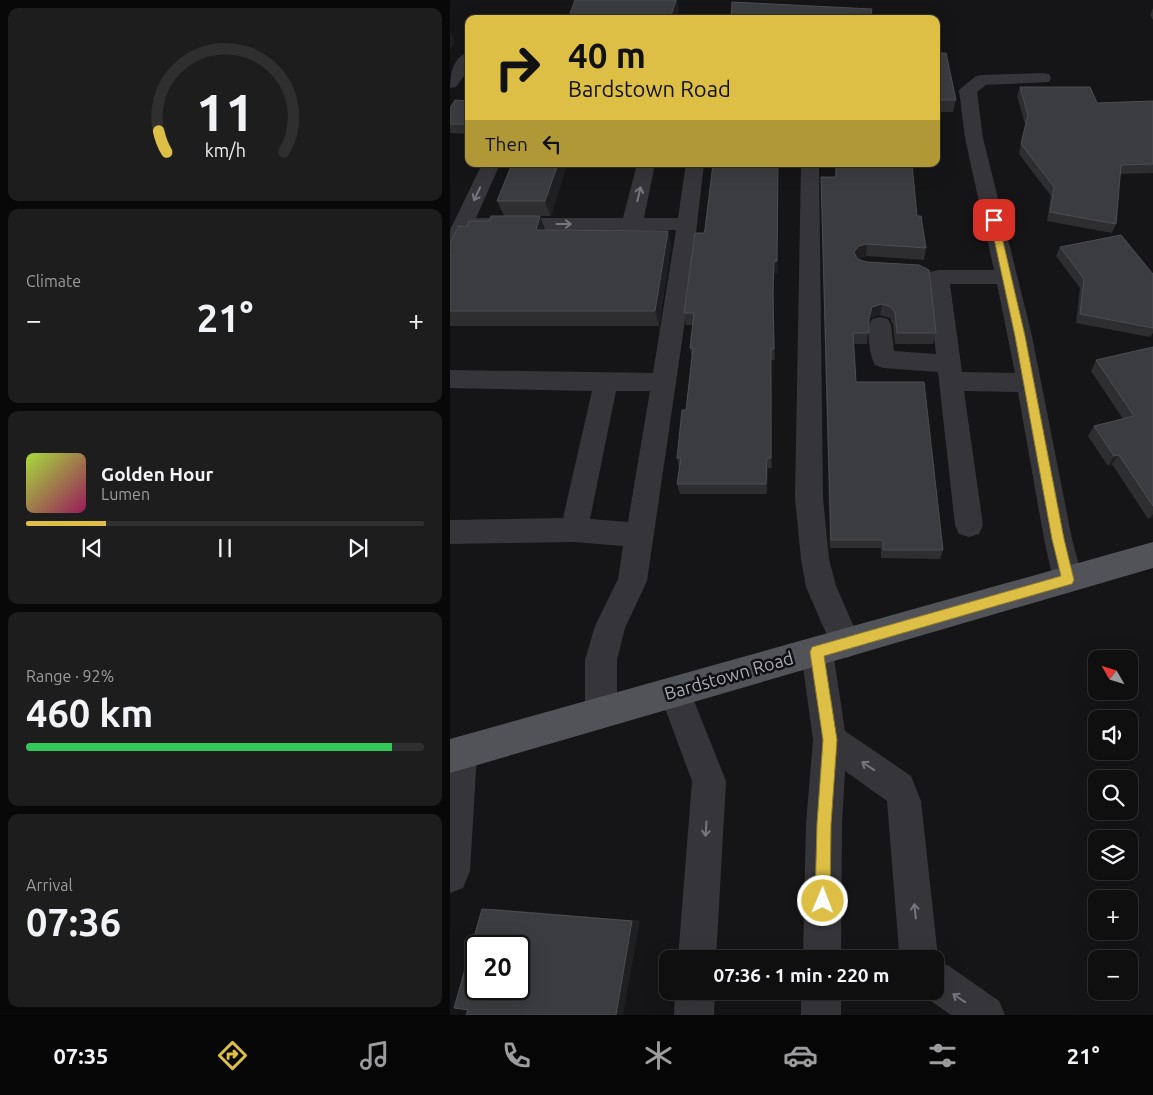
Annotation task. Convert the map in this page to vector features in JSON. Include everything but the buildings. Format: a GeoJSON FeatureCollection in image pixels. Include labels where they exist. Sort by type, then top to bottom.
{"type":"FeatureCollection","features":[{"type":"Feature","properties":{"kind":"main road","name":"Bardstown Road"},"geometry":{"type":"LineString","coordinates":[[455,755],[1153,555]]}},
{"type":"Feature","properties":{"kind":"street"},"geometry":{"type":"LineString","coordinates":[[450,83],[465,62]]}},
{"type":"Feature","properties":{"kind":"street"},"geometry":{"type":"LineString","coordinates":[[1043,78],[982,80],[968,90],[973,130],[1007,278],[1058,539],[1068,580]]}},
{"type":"Feature","properties":{"kind":"street"},"geometry":{"type":"LineString","coordinates":[[450,252],[490,167]]}},
{"type":"Feature","properties":{"kind":"street"},"geometry":{"type":"LineString","coordinates":[[632,224],[645,167]]}},
{"type":"Feature","properties":{"kind":"street"},"geometry":{"type":"LineString","coordinates":[[601,713],[601,660],[610,626],[632,581],[664,382],[695,167]]}},
{"type":"Feature","properties":{"kind":"street"},"geometry":{"type":"LineString","coordinates":[[810,167],[809,498],[815,559],[831,647],[830,740],[824,824],[822,950]]}},
{"type":"Feature","properties":{"kind":"street"},"geometry":{"type":"LineString","coordinates":[[463,224],[687,224]]}},
{"type":"Feature","properties":{"kind":"street"},"geometry":{"type":"LineString","coordinates":[[969,525],[950,372],[930,273],[1007,278]]}},
{"type":"Feature","properties":{"kind":"street"},"geometry":{"type":"LineString","coordinates":[[880,325],[883,360],[1029,383]]}},
{"type":"Feature","properties":{"kind":"street"},"geometry":{"type":"LineString","coordinates":[[451,382],[664,382]]}},
{"type":"Feature","properties":{"kind":"street"},"geometry":{"type":"LineString","coordinates":[[574,530],[606,382]]}},
{"type":"Feature","properties":{"kind":"street"},"geometry":{"type":"LineString","coordinates":[[450,532],[574,530],[639,535]]}},
{"type":"Feature","properties":{"kind":"street"},"geometry":{"type":"LineString","coordinates":[[675,692],[709,781],[698,950]]}},
{"type":"Feature","properties":{"kind":"street"},"geometry":{"type":"LineString","coordinates":[[830,740],[899,788],[904,801],[918,950]]}},
{"type":"Feature","properties":{"kind":"street"},"geometry":{"type":"LineString","coordinates":[[450,875],[452,871],[455,755]]}},
{"type":"Feature","properties":{"kind":"street"},"geometry":{"type":"LineString","coordinates":[[944,986],[985,1015]]}},
{"type":"Feature","properties":{"kind":"street"},"geometry":{"type":"LineString","coordinates":[[694,1015],[695,1000]]}},
{"type":"Feature","properties":{"kind":"street"},"geometry":{"type":"LineString","coordinates":[[821,1000],[821,1015]]}},
{"type":"Feature","properties":{"kind":"route"},"geometry":{"type":"LineString","coordinates":[[823,901],[824,824],[830,740],[816,652],[1068,580],[1058,539],[1020,336],[994,220]]}}]}
